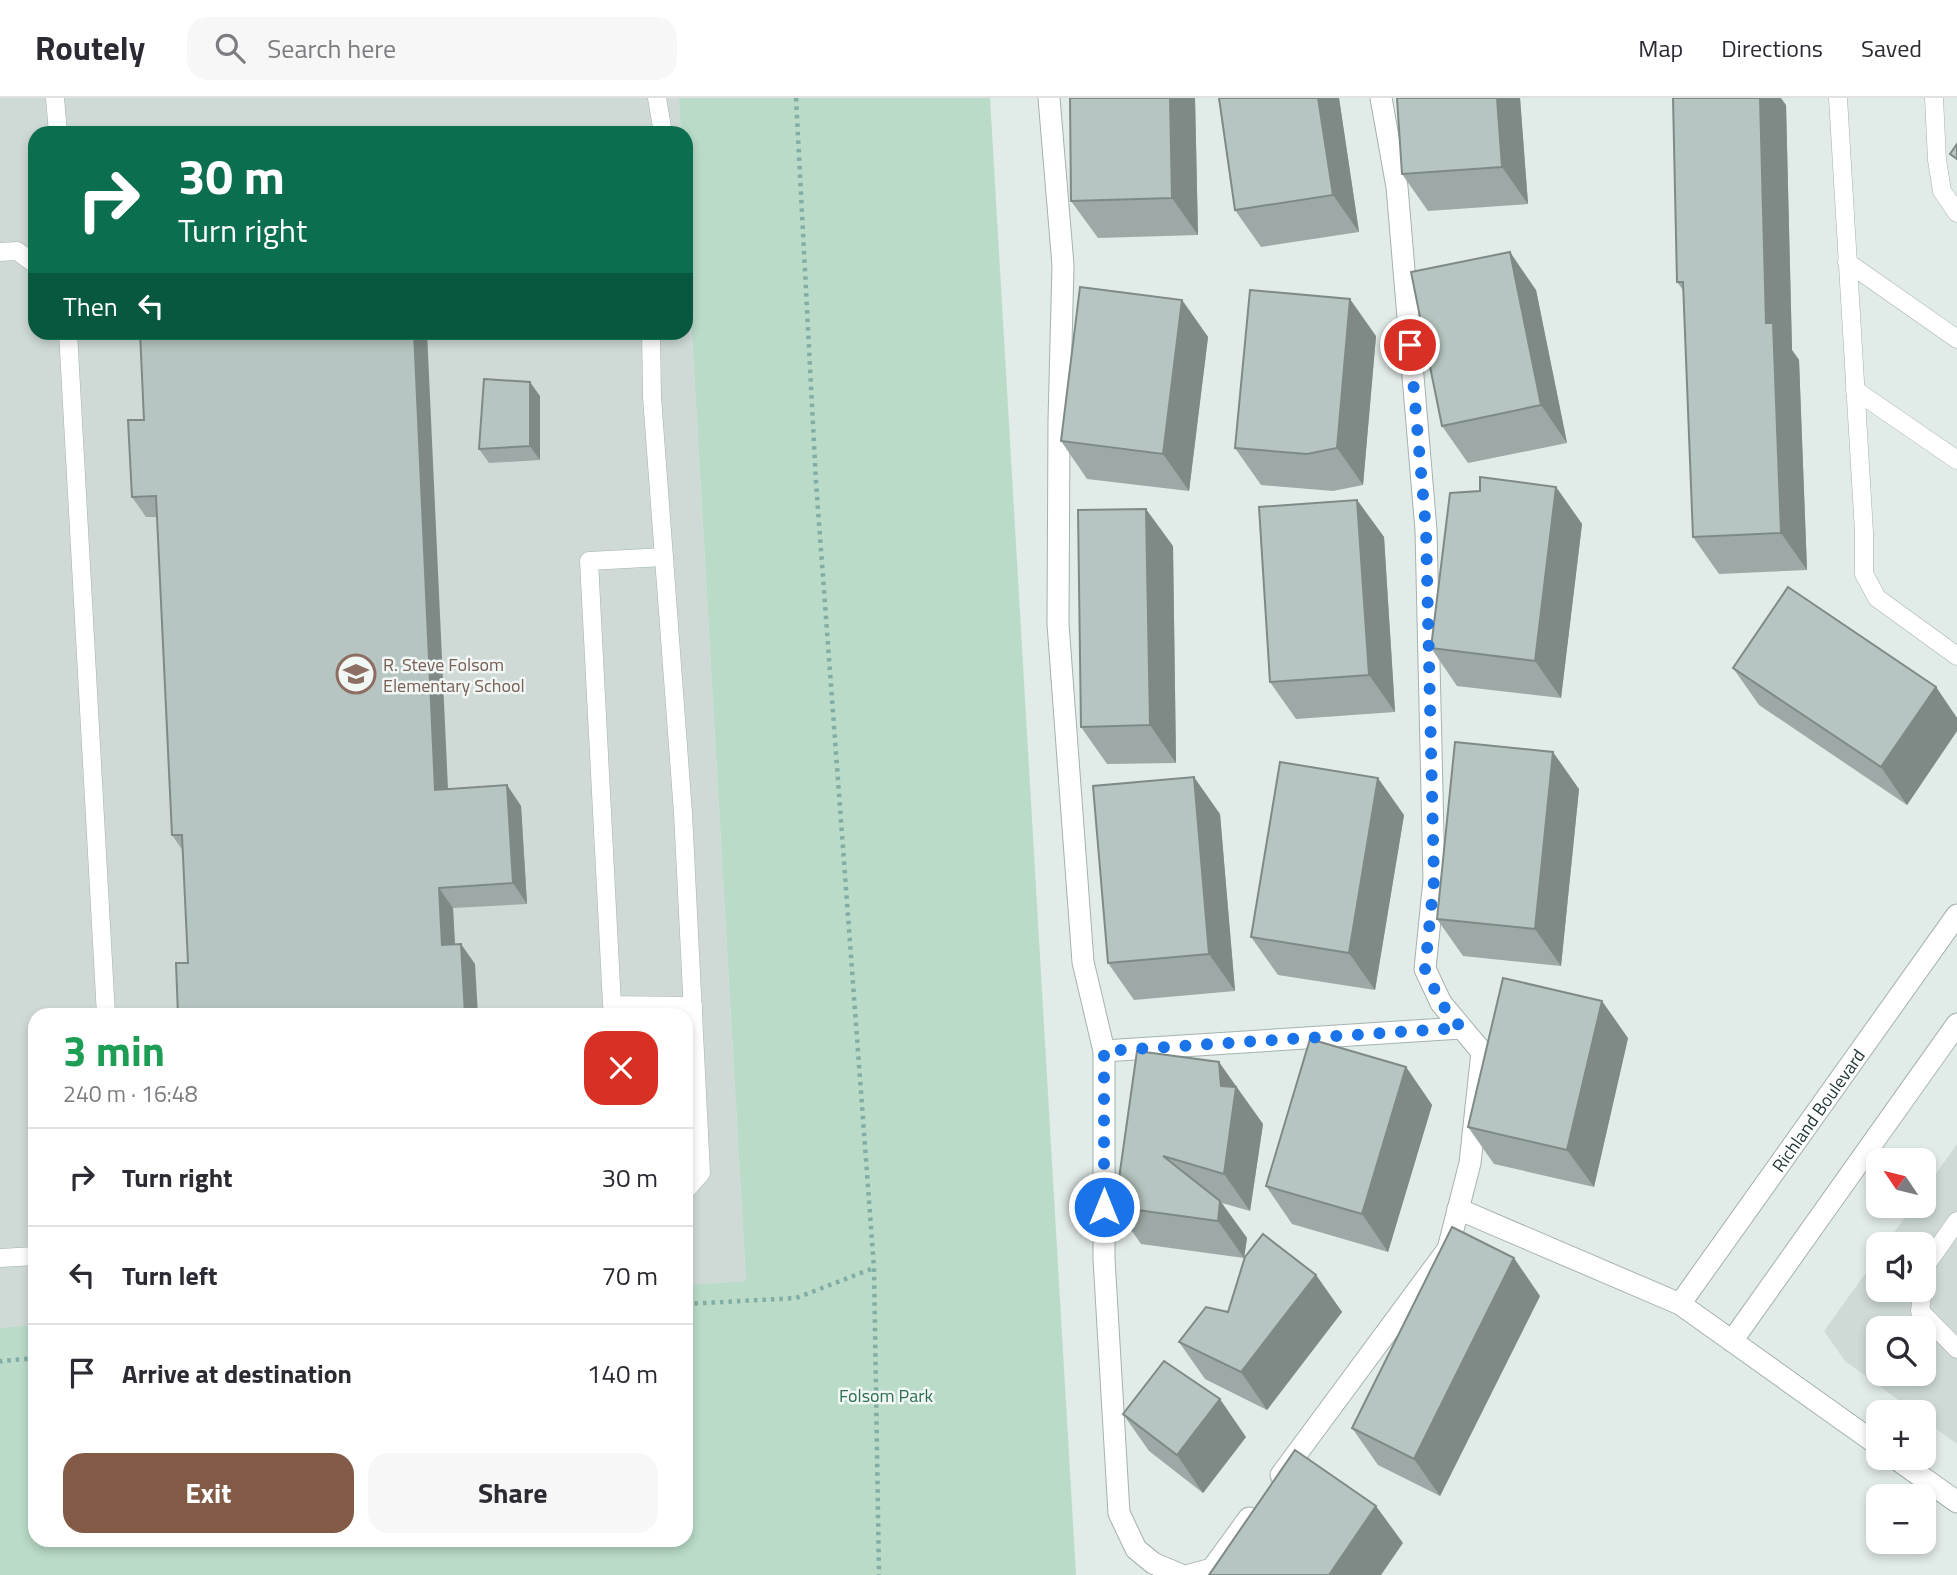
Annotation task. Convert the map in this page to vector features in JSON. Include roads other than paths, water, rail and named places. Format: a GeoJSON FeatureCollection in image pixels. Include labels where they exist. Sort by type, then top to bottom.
{"type":"FeatureCollection","features":[{"type":"Feature","properties":{"kind":"street"},"geometry":{"type":"LineString","coordinates":[[1049,98],[1063,265],[1058,624],[1083,962],[1104,1051],[1104,1259],[1119,1513],[1136,1549],[1153,1563],[1181,1575]]}},
{"type":"Feature","properties":{"kind":"street"},"geometry":{"type":"LineString","coordinates":[[1190,1575],[1212,1569],[1448,1250],[1470,1163],[1482,1052],[1441,1003],[1425,969],[1434,880],[1426,530],[1397,187],[1381,98]]}},
{"type":"Feature","properties":{"kind":"street","name":"Richland Boulevard"},"geometry":{"type":"LineString","coordinates":[[1680,1304],[1957,915]]}},
{"type":"Feature","properties":{"kind":"street"},"geometry":{"type":"LineString","coordinates":[[1732,1340],[1957,1024]]}},
{"type":"Feature","properties":{"kind":"street"},"geometry":{"type":"LineString","coordinates":[[1104,1051],[1461,1028]]}},
{"type":"Feature","properties":{"kind":"street"},"geometry":{"type":"LineString","coordinates":[[1458,1209],[1680,1304],[1866,1437]]}},
{"type":"Feature","properties":{"kind":"street"},"geometry":{"type":"LineString","coordinates":[[1915,1470],[1954,1493]]}},
{"type":"Feature","properties":{"kind":"lane"},"geometry":{"type":"LineString","coordinates":[[55,98],[57,126]]}},
{"type":"Feature","properties":{"kind":"lane"},"geometry":{"type":"LineString","coordinates":[[657,98],[662,126]]}},
{"type":"Feature","properties":{"kind":"lane"},"geometry":{"type":"LineString","coordinates":[[1838,98],[1864,574],[1877,598],[1957,656]]}},
{"type":"Feature","properties":{"kind":"lane"},"geometry":{"type":"LineString","coordinates":[[1934,98],[1937,160],[1942,191],[1957,213]]}},
{"type":"Feature","properties":{"kind":"lane"},"geometry":{"type":"LineString","coordinates":[[0,252],[17,251],[28,259]]}},
{"type":"Feature","properties":{"kind":"lane"},"geometry":{"type":"LineString","coordinates":[[1847,262],[1957,339]]}},
{"type":"Feature","properties":{"kind":"lane"},"geometry":{"type":"LineString","coordinates":[[68,340],[106,1008]]}},
{"type":"Feature","properties":{"kind":"lane"},"geometry":{"type":"LineString","coordinates":[[651,340],[652,397],[683,813],[693,1006],[701,1173],[693,1182]]}},
{"type":"Feature","properties":{"kind":"lane"},"geometry":{"type":"LineString","coordinates":[[1855,390],[1957,460]]}},
{"type":"Feature","properties":{"kind":"lane"},"geometry":{"type":"LineString","coordinates":[[664,556],[590,561],[612,1005],[693,1006]]}},
{"type":"Feature","properties":{"kind":"lane"},"geometry":{"type":"LineString","coordinates":[[1936,1251],[1957,1221]]}},
{"type":"Feature","properties":{"kind":"lane"},"geometry":{"type":"LineString","coordinates":[[0,1258],[28,1256]]}},
{"type":"Feature","properties":{"kind":"lane"},"geometry":{"type":"LineString","coordinates":[[1921,1302],[1920,1311],[1957,1349]]}},
{"type":"Feature","properties":{"kind":"place","name":"R. Steve Folsom Elementary School"},"geometry":{"type":"Point","coordinates":[356,674]}},
{"type":"Feature","properties":{"kind":"park label","name":"Folsom Park"},"geometry":{"type":"Point","coordinates":[886,1395]}}]}
